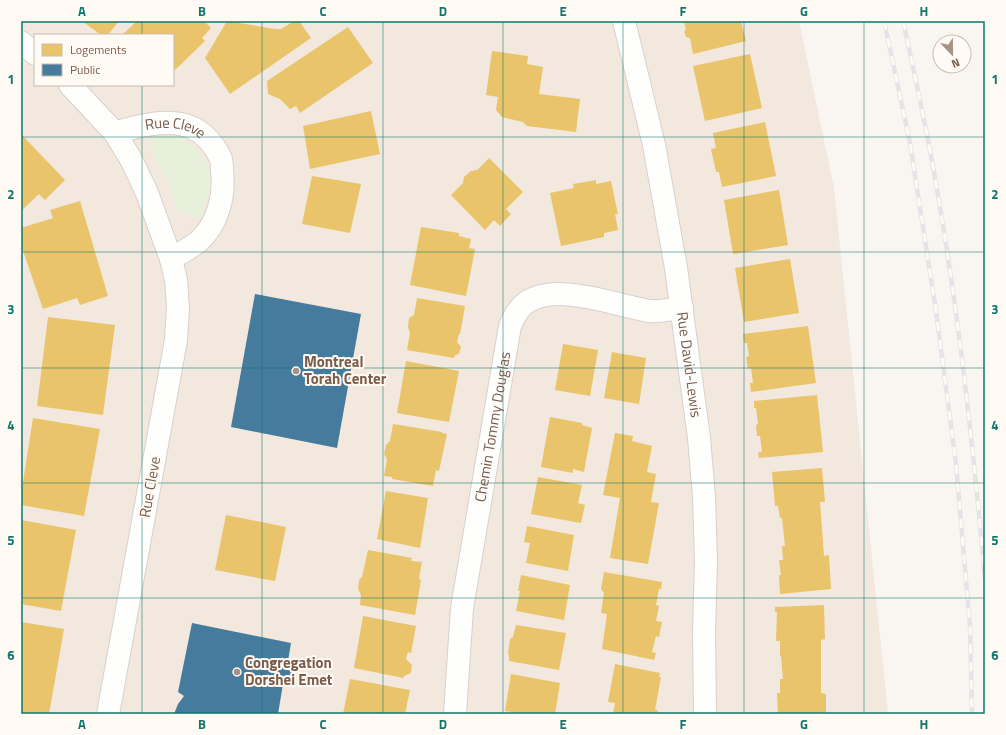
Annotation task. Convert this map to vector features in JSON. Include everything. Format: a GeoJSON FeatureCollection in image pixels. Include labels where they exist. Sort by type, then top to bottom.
{"type":"FeatureCollection","features":[{"type":"Feature","properties":{"kind":"street","name":"Rue David-Lewis"},"geometry":{"type":"LineString","coordinates":[[624,21],[654,144],[676,268],[699,438],[704,497],[706,562],[704,631],[705,714]]}},
{"type":"Feature","properties":{"kind":"street"},"geometry":{"type":"LineString","coordinates":[[21,42],[34,53]]}},
{"type":"Feature","properties":{"kind":"street","name":"Rue Cleve"},"geometry":{"type":"LineString","coordinates":[[71,86],[115,133],[132,162],[146,193],[171,259],[176,280],[176,340],[108,714]]}},
{"type":"Feature","properties":{"kind":"street","name":"Rue Cleve"},"geometry":{"type":"LineString","coordinates":[[115,133],[136,126],[171,123],[192,128],[210,140],[221,160],[224,180],[221,202],[212,224],[200,240],[171,259]]}},
{"type":"Feature","properties":{"kind":"street","name":"Chemin Tommy Douglas"},"geometry":{"type":"LineString","coordinates":[[455,714],[462,608],[510,326],[515,316],[523,305],[537,297],[552,294],[568,294],[651,311],[682,308]]}},
{"type":"Feature","properties":{"kind":"shaded area"},"geometry":{"type":"Polygon","coordinates":[[[21,21],[799,21],[834,188],[888,714],[21,714],[21,21]]]}},
{"type":"Feature","properties":{"kind":"green space"},"geometry":{"type":"Polygon","coordinates":[[[160,136],[174,137],[186,141],[198,150],[207,164],[210,186],[201,219],[178,212],[168,183],[149,146],[152,142],[151,138],[160,136]]]}},
{"type":"Feature","properties":{"kind":"building: Logements"},"geometry":{"type":"Polygon","coordinates":[[[82,21],[119,21],[109,34],[100,34],[82,21]]]}},
{"type":"Feature","properties":{"kind":"building: Logements"},"geometry":{"type":"Polygon","coordinates":[[[137,21],[204,21],[211,28],[202,38],[205,41],[174,70],[174,34],[123,34],[137,21]]]}},
{"type":"Feature","properties":{"kind":"building: Logements"},"geometry":{"type":"Polygon","coordinates":[[[227,21],[281,29],[294,21],[299,21],[311,38],[230,94],[205,58],[227,21]]]}},
{"type":"Feature","properties":{"kind":"building: Logements"},"geometry":{"type":"Polygon","coordinates":[[[684,21],[741,21],[746,41],[693,54],[690,38],[686,37],[684,31],[686,30],[684,21]]]}},
{"type":"Feature","properties":{"kind":"building: Logements"},"geometry":{"type":"Polygon","coordinates":[[[348,27],[373,63],[300,113],[296,106],[290,109],[280,99],[268,94],[267,81],[348,27]]]}},
{"type":"Feature","properties":{"kind":"building: Logements"},"geometry":{"type":"Polygon","coordinates":[[[492,51],[528,56],[527,64],[543,67],[539,94],[580,99],[576,132],[527,126],[523,122],[502,117],[496,110],[498,97],[486,95],[492,51]]]}},
{"type":"Feature","properties":{"kind":"building: Logements"},"geometry":{"type":"Polygon","coordinates":[[[750,54],[762,108],[705,121],[693,66],[750,54]]]}},
{"type":"Feature","properties":{"kind":"building: Logements"},"geometry":{"type":"Polygon","coordinates":[[[371,111],[380,154],[310,169],[303,126],[371,111]]]}},
{"type":"Feature","properties":{"kind":"building: Logements"},"geometry":{"type":"Polygon","coordinates":[[[765,122],[776,176],[722,187],[719,172],[716,172],[711,149],[716,148],[713,133],[765,122]]]}},
{"type":"Feature","properties":{"kind":"building: Logements"},"geometry":{"type":"Polygon","coordinates":[[[21,134],[65,180],[45,200],[39,194],[21,211],[21,134]]]}},
{"type":"Feature","properties":{"kind":"building: Logements"},"geometry":{"type":"Polygon","coordinates":[[[489,158],[523,192],[506,209],[511,214],[500,226],[494,220],[485,230],[451,195],[463,183],[464,177],[471,171],[477,170],[489,158]]]}},
{"type":"Feature","properties":{"kind":"building: Logements"},"geometry":{"type":"Polygon","coordinates":[[[312,176],[361,184],[350,233],[302,224],[312,176]]]}},
{"type":"Feature","properties":{"kind":"building: Logements"},"geometry":{"type":"Polygon","coordinates":[[[596,180],[596,184],[611,181],[618,214],[615,214],[618,230],[604,233],[604,237],[561,246],[550,193],[574,188],[573,184],[596,180]]]}},
{"type":"Feature","properties":{"kind":"building: Logements"},"geometry":{"type":"Polygon","coordinates":[[[779,190],[788,245],[733,254],[724,200],[779,190]]]}},
{"type":"Feature","properties":{"kind":"building: Logements"},"geometry":{"type":"Polygon","coordinates":[[[80,201],[108,296],[80,305],[77,298],[43,309],[21,245],[21,228],[53,218],[50,210],[80,201]]]}},
{"type":"Feature","properties":{"kind":"building: Logements"},"geometry":{"type":"Polygon","coordinates":[[[421,227],[459,233],[459,236],[471,239],[469,248],[475,249],[466,296],[410,285],[421,227]]]}},
{"type":"Feature","properties":{"kind":"building: Logements"},"geometry":{"type":"Polygon","coordinates":[[[790,259],[799,313],[744,322],[735,268],[790,259]]]}},
{"type":"Feature","properties":{"kind":"building: Logements"},"geometry":{"type":"Polygon","coordinates":[[[417,298],[465,306],[457,342],[461,347],[459,354],[455,355],[454,358],[407,350],[410,333],[408,327],[409,318],[414,315],[417,298]]]}},
{"type":"Feature","properties":{"kind":"building: Logements"},"geometry":{"type":"Polygon","coordinates":[[[48,317],[115,325],[103,415],[37,406],[48,317]]]}},
{"type":"Feature","properties":{"kind":"building: Logements"},"geometry":{"type":"Polygon","coordinates":[[[808,326],[816,383],[751,392],[750,383],[753,383],[751,368],[748,369],[746,357],[749,356],[747,343],[744,343],[743,334],[808,326]]]}},
{"type":"Feature","properties":{"kind":"building: Logements"},"geometry":{"type":"Polygon","coordinates":[[[563,344],[598,350],[590,396],[555,390],[563,344]]]}},
{"type":"Feature","properties":{"kind":"building: Logements"},"geometry":{"type":"Polygon","coordinates":[[[612,352],[646,358],[639,404],[604,398],[612,352]]]}},
{"type":"Feature","properties":{"kind":"building: Logements"},"geometry":{"type":"Polygon","coordinates":[[[406,361],[459,371],[449,422],[397,413],[406,361]]]}},
{"type":"Feature","properties":{"kind":"building: Logements"},"geometry":{"type":"Polygon","coordinates":[[[817,395],[823,452],[759,458],[758,452],[762,452],[760,436],[757,436],[756,425],[758,424],[754,401],[817,395]]]}},
{"type":"Feature","properties":{"kind":"building: Logements"},"geometry":{"type":"Polygon","coordinates":[[[550,417],[582,423],[582,425],[592,428],[584,472],[573,469],[573,473],[541,467],[550,417]]]}},
{"type":"Feature","properties":{"kind":"building: Logements"},"geometry":{"type":"Polygon","coordinates":[[[33,418],[100,429],[84,516],[21,505],[21,495],[33,418]]]}},
{"type":"Feature","properties":{"kind":"building: Logements"},"geometry":{"type":"Polygon","coordinates":[[[393,424],[447,434],[439,471],[436,470],[433,486],[392,479],[392,477],[384,476],[387,459],[384,454],[386,445],[390,441],[393,424]]]}},
{"type":"Feature","properties":{"kind":"building: Logements"},"geometry":{"type":"Polygon","coordinates":[[[615,433],[633,436],[632,441],[652,446],[647,472],[656,474],[651,502],[659,503],[648,564],[610,558],[620,498],[603,495],[615,433]]]}},
{"type":"Feature","properties":{"kind":"building: Logements"},"geometry":{"type":"Polygon","coordinates":[[[822,468],[825,502],[820,502],[824,556],[829,555],[831,589],[780,594],[779,575],[781,575],[779,560],[783,560],[782,546],[785,546],[782,518],[780,518],[778,506],[775,506],[772,472],[822,468]]]}},
{"type":"Feature","properties":{"kind":"building: Logements"},"geometry":{"type":"Polygon","coordinates":[[[538,477],[582,485],[578,503],[585,505],[581,523],[531,514],[538,477]]]}},
{"type":"Feature","properties":{"kind":"building: Logements"},"geometry":{"type":"Polygon","coordinates":[[[386,491],[428,498],[420,548],[377,539],[386,491]]]}},
{"type":"Feature","properties":{"kind":"building: Logements"},"geometry":{"type":"Polygon","coordinates":[[[226,515],[286,527],[275,581],[215,570],[226,515]]]}},
{"type":"Feature","properties":{"kind":"building: Logements"},"geometry":{"type":"Polygon","coordinates":[[[21,520],[76,530],[61,611],[21,604],[21,520]]]}},
{"type":"Feature","properties":{"kind":"building: Logements"},"geometry":{"type":"Polygon","coordinates":[[[527,526],[574,535],[568,571],[526,563],[530,543],[524,542],[527,526]]]}},
{"type":"Feature","properties":{"kind":"building: Logements"},"geometry":{"type":"Polygon","coordinates":[[[368,550],[412,558],[411,561],[422,562],[419,579],[421,580],[415,615],[360,605],[361,595],[358,589],[359,580],[362,577],[368,550]]]}},
{"type":"Feature","properties":{"kind":"building: Logements"},"geometry":{"type":"Polygon","coordinates":[[[604,572],[662,582],[656,605],[659,606],[656,621],[662,622],[659,637],[656,636],[652,652],[656,653],[654,660],[602,649],[607,614],[601,613],[604,593],[601,589],[604,572]]]}},
{"type":"Feature","properties":{"kind":"building: Logements"},"geometry":{"type":"Polygon","coordinates":[[[521,575],[570,585],[564,620],[516,611],[520,591],[518,591],[521,575]]]}},
{"type":"Feature","properties":{"kind":"building: Logements"},"geometry":{"type":"Polygon","coordinates":[[[824,605],[825,639],[821,640],[821,693],[826,694],[826,714],[778,714],[777,693],[780,693],[780,679],[783,679],[780,641],[776,641],[777,612],[775,612],[775,607],[824,605]]]}},
{"type":"Feature","properties":{"kind":"building: Logements"},"geometry":{"type":"Polygon","coordinates":[[[363,616],[416,626],[411,653],[408,652],[406,659],[412,665],[411,673],[403,678],[354,668],[363,616]]]}},
{"type":"Feature","properties":{"kind":"building: Logements"},"geometry":{"type":"Polygon","coordinates":[[[21,622],[64,629],[49,714],[21,714],[21,622]]]}},
{"type":"Feature","properties":{"kind":"building: Logements"},"geometry":{"type":"Polygon","coordinates":[[[516,625],[566,633],[559,670],[509,661],[508,654],[510,639],[513,637],[516,625]]]}},
{"type":"Feature","properties":{"kind":"building: Logements"},"geometry":{"type":"Polygon","coordinates":[[[615,664],[660,673],[659,677],[661,677],[655,710],[658,710],[657,714],[613,714],[615,703],[608,702],[615,664]]]}},
{"type":"Feature","properties":{"kind":"building: Logements"},"geometry":{"type":"Polygon","coordinates":[[[511,674],[560,683],[555,714],[524,714],[505,711],[511,674]]]}},
{"type":"Feature","properties":{"kind":"building: Logements"},"geometry":{"type":"Polygon","coordinates":[[[350,679],[410,690],[405,714],[343,714],[350,679]]]}},
{"type":"Feature","properties":{"kind":"building: Public","name":"Montreal Torah Center"},"geometry":{"type":"Polygon","coordinates":[[[255,294],[361,314],[337,448],[231,427],[255,294]]]}},
{"type":"Feature","properties":{"kind":"building: Public","name":"Congregation Dorshei Emet"},"geometry":{"type":"Polygon","coordinates":[[[192,623],[291,643],[288,661],[294,665],[291,680],[284,678],[278,714],[174,714],[178,704],[184,696],[178,692],[192,623]]]}},
{"type":"Feature","properties":{"kind":"railway"},"geometry":{"type":"LineString","coordinates":[[884,21],[910,143],[936,311],[956,464],[970,626],[972,714]]}},
{"type":"Feature","properties":{"kind":"railway"},"geometry":{"type":"LineString","coordinates":[[903,21],[939,199],[955,307],[975,470],[985,579]]}},
{"type":"Feature","properties":{"kind":"place","name":"Montreal Torah Center"},"geometry":{"type":"Point","coordinates":[296,371]}},
{"type":"Feature","properties":{"kind":"place","name":"Congregation Dorshei Emet"},"geometry":{"type":"Point","coordinates":[237,672]}}]}
